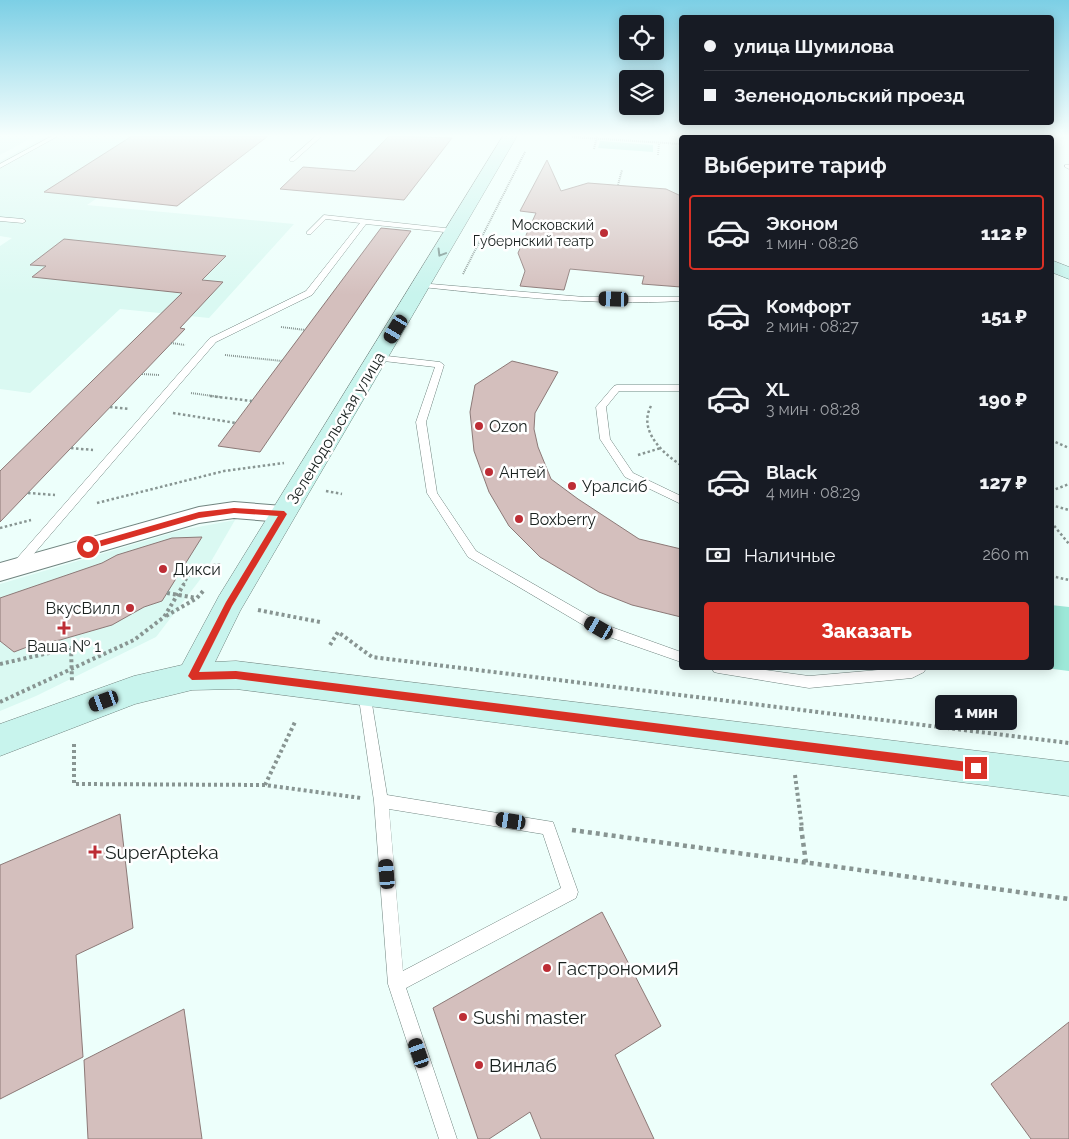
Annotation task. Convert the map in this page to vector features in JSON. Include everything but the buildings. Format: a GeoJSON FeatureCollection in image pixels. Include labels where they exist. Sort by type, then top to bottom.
{"type":"FeatureCollection","features":[{"type":"Feature","properties":{"kind":"street","name":"Зеленодольская улица"},"geometry":{"type":"LineString","coordinates":[[192,676],[229,604],[479,189]]}},
{"type":"Feature","properties":{"kind":"street"},"geometry":{"type":"LineString","coordinates":[[1054,266],[1069,274]]}},
{"type":"Feature","properties":{"kind":"street"},"geometry":{"type":"LineString","coordinates":[[7,570],[199,515],[234,510],[284,514]]}},
{"type":"Feature","properties":{"kind":"street"},"geometry":{"type":"LineString","coordinates":[[0,740],[134,690],[192,676],[236,675],[1069,779]]}},
{"type":"Feature","properties":{"kind":"lane"},"geometry":{"type":"LineString","coordinates":[[309,234],[324,217],[454,231]]}},
{"type":"Feature","properties":{"kind":"lane"},"geometry":{"type":"LineString","coordinates":[[0,218],[24,221]]}},
{"type":"Feature","properties":{"kind":"lane"},"geometry":{"type":"LineString","coordinates":[[7,570],[65,512],[213,340],[309,292],[364,222]]}},
{"type":"Feature","properties":{"kind":"lane"},"geometry":{"type":"LineString","coordinates":[[422,285],[534,296],[654,301],[679,299]]}},
{"type":"Feature","properties":{"kind":"lane"},"geometry":{"type":"LineString","coordinates":[[378,358],[440,365],[421,422],[432,493],[472,554],[599,628],[679,656]]}},
{"type":"Feature","properties":{"kind":"lane"},"geometry":{"type":"LineString","coordinates":[[679,388],[617,388],[601,407],[605,439],[629,475],[679,499]]}},
{"type":"Feature","properties":{"kind":"lane"},"geometry":{"type":"LineString","coordinates":[[731,670],[809,682],[912,672],[916,670]]}},
{"type":"Feature","properties":{"kind":"lane"},"geometry":{"type":"LineString","coordinates":[[364,692],[381,801],[396,984],[448,1139]]}},
{"type":"Feature","properties":{"kind":"lane"},"geometry":{"type":"LineString","coordinates":[[381,801],[548,827],[570,892],[396,984]]}},
{"type":"Feature","properties":{"kind":"path"},"geometry":{"type":"LineString","coordinates":[[456,288],[508,189]]}},
{"type":"Feature","properties":{"kind":"path"},"geometry":{"type":"LineString","coordinates":[[202,352],[282,360]]}},
{"type":"Feature","properties":{"kind":"path"},"geometry":{"type":"LineString","coordinates":[[169,391],[252,401]]}},
{"type":"Feature","properties":{"kind":"path"},"geometry":{"type":"LineString","coordinates":[[654,404],[649,407],[647,417],[651,437],[679,464]]}},
{"type":"Feature","properties":{"kind":"path"},"geometry":{"type":"LineString","coordinates":[[152,410],[236,423]]}},
{"type":"Feature","properties":{"kind":"path"},"geometry":{"type":"LineString","coordinates":[[1054,441],[1069,448]]}},
{"type":"Feature","properties":{"kind":"path"},"geometry":{"type":"LineString","coordinates":[[0,528],[224,471],[290,462]]}},
{"type":"Feature","properties":{"kind":"path"},"geometry":{"type":"LineString","coordinates":[[1054,490],[1069,484]]}},
{"type":"Feature","properties":{"kind":"path"},"geometry":{"type":"LineString","coordinates":[[1054,506],[1069,510]]}},
{"type":"Feature","properties":{"kind":"path"},"geometry":{"type":"LineString","coordinates":[[1054,526],[1069,544]]}},
{"type":"Feature","properties":{"kind":"path"},"geometry":{"type":"LineString","coordinates":[[183,567],[225,564],[219,571]]}},
{"type":"Feature","properties":{"kind":"path"},"geometry":{"type":"LineString","coordinates":[[164,617],[194,567]]}},
{"type":"Feature","properties":{"kind":"path"},"geometry":{"type":"LineString","coordinates":[[1054,577],[1069,580]]}},
{"type":"Feature","properties":{"kind":"path"},"geometry":{"type":"LineString","coordinates":[[0,702],[134,640],[164,617],[199,599],[208,585]]}},
{"type":"Feature","properties":{"kind":"path"},"geometry":{"type":"LineString","coordinates":[[167,593],[199,599]]}},
{"type":"Feature","properties":{"kind":"path"},"geometry":{"type":"LineString","coordinates":[[257,610],[320,622]]}},
{"type":"Feature","properties":{"kind":"path"},"geometry":{"type":"LineString","coordinates":[[330,646],[338,632],[372,657],[1069,743]]}},
{"type":"Feature","properties":{"kind":"path"},"geometry":{"type":"LineString","coordinates":[[0,664],[72,648],[72,682]]}},
{"type":"Feature","properties":{"kind":"path"},"geometry":{"type":"LineString","coordinates":[[786,708],[806,862]]}},
{"type":"Feature","properties":{"kind":"path"},"geometry":{"type":"LineString","coordinates":[[265,784],[295,722]]}},
{"type":"Feature","properties":{"kind":"path"},"geometry":{"type":"LineString","coordinates":[[74,744],[74,784],[265,784],[381,801]]}},
{"type":"Feature","properties":{"kind":"path"},"geometry":{"type":"LineString","coordinates":[[548,827],[1069,899]]}},
{"type":"Feature","properties":{"kind":"shaded area"},"geometry":{"type":"Polygon","coordinates":[[[0,189],[110,189],[87,205],[294,224],[209,318],[120,309],[30,393],[0,389],[0,246],[12,238],[0,236],[0,189]]]}},
{"type":"Feature","properties":{"kind":"shaded area"},"geometry":{"type":"Polygon","coordinates":[[[235,520],[202,577],[156,637],[36,696],[0,711],[0,584],[182,530],[235,520]]]}},
{"type":"Feature","properties":{"kind":"green space"},"geometry":{"type":"Polygon","coordinates":[[[1054,605],[1069,607],[1069,671],[1054,669],[1054,605]]]}},
{"type":"Feature","properties":{"kind":"place","name":"Московский Губернский театр"},"geometry":{"type":"Point","coordinates":[604,233]}},
{"type":"Feature","properties":{"kind":"place","name":"Ozon"},"geometry":{"type":"Point","coordinates":[479,426]}},
{"type":"Feature","properties":{"kind":"place","name":"Антей"},"geometry":{"type":"Point","coordinates":[489,472]}},
{"type":"Feature","properties":{"kind":"place","name":"Уралсиб"},"geometry":{"type":"Point","coordinates":[572,486]}},
{"type":"Feature","properties":{"kind":"place","name":"Boxberry"},"geometry":{"type":"Point","coordinates":[519,519]}},
{"type":"Feature","properties":{"kind":"place","name":"Дикси"},"geometry":{"type":"Point","coordinates":[163,569]}},
{"type":"Feature","properties":{"kind":"place","name":"ВкусВилл"},"geometry":{"type":"Point","coordinates":[130,608]}},
{"type":"Feature","properties":{"kind":"place","name":"Ваша № 1"},"geometry":{"type":"Point","coordinates":[64,628]}},
{"type":"Feature","properties":{"kind":"place","name":"SuperApteka"},"geometry":{"type":"Point","coordinates":[95,852]}},
{"type":"Feature","properties":{"kind":"place","name":"ГастрономиЯ"},"geometry":{"type":"Point","coordinates":[547,968]}},
{"type":"Feature","properties":{"kind":"place","name":"Sushi master"},"geometry":{"type":"Point","coordinates":[463,1017]}},
{"type":"Feature","properties":{"kind":"place","name":"Винлаб"},"geometry":{"type":"Point","coordinates":[479,1065]}},
{"type":"Feature","properties":{"kind":"route"},"geometry":{"type":"LineString","coordinates":[[88,547],[199,515],[234,510],[284,514],[229,604],[192,676],[236,675],[421,700],[976,768]]}}]}
